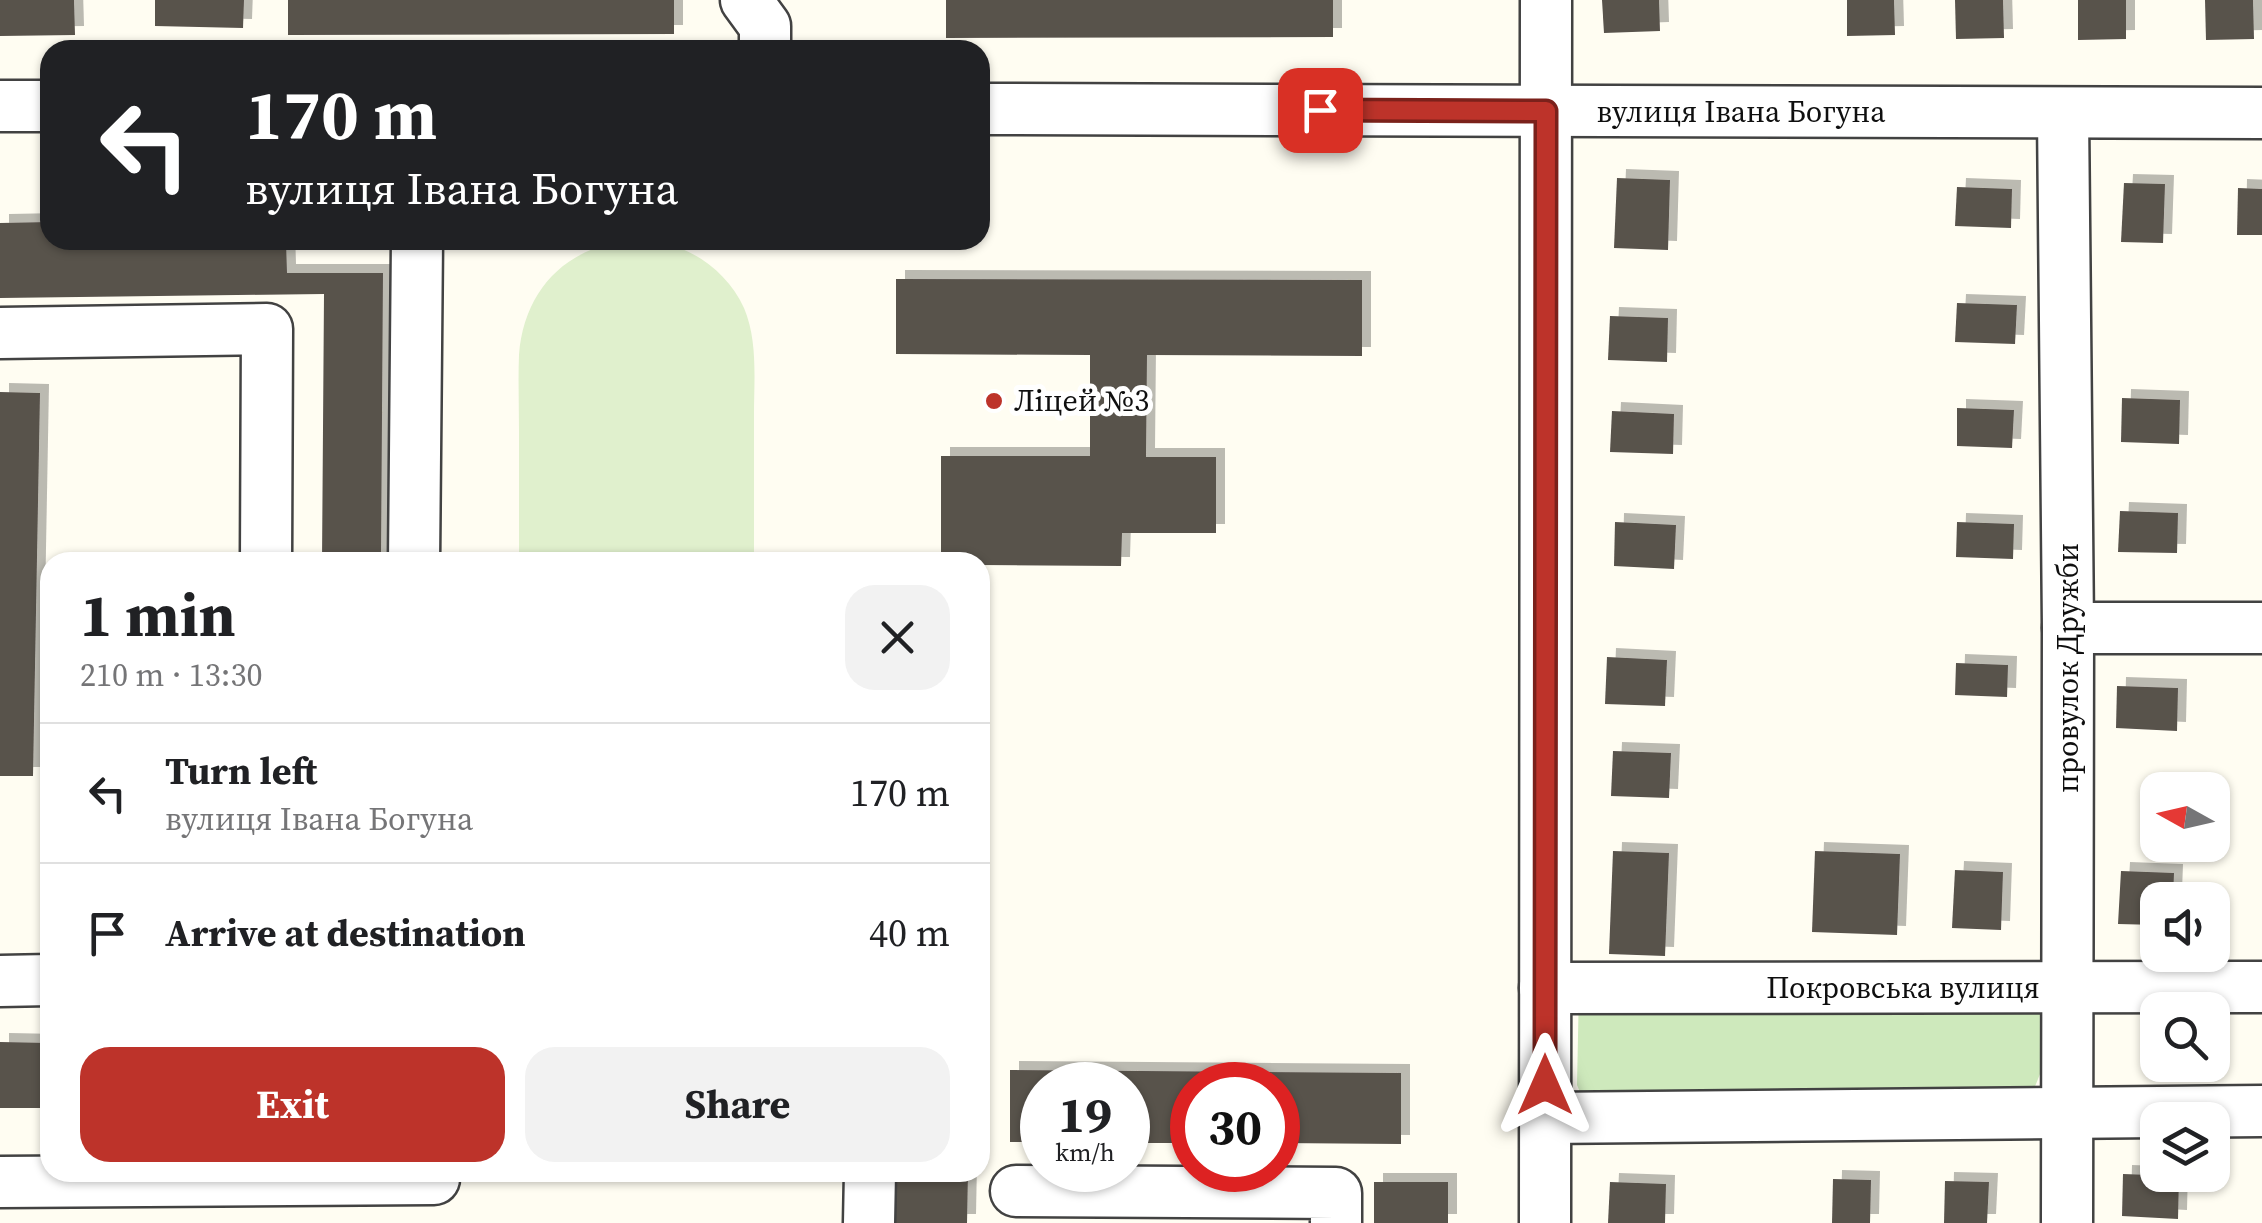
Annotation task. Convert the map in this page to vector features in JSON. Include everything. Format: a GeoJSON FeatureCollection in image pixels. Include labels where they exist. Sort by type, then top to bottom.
{"type":"FeatureCollection","features":[{"type":"Feature","properties":{"kind":"street"},"geometry":{"type":"LineString","coordinates":[[746,0],[765,26],[765,40]]}},
{"type":"Feature","properties":{"kind":"street"},"geometry":{"type":"LineString","coordinates":[[1545,1223],[1546,0]]}},
{"type":"Feature","properties":{"kind":"street"},"geometry":{"type":"LineString","coordinates":[[0,106],[40,106]]}},
{"type":"Feature","properties":{"kind":"street","name":"вулиця Івана Богуна"},"geometry":{"type":"LineString","coordinates":[[990,109],[2262,113]]}},
{"type":"Feature","properties":{"kind":"street","name":"провулок Дружби"},"geometry":{"type":"LineString","coordinates":[[2063,114],[2068,628],[2067,1223]]}},
{"type":"Feature","properties":{"kind":"street"},"geometry":{"type":"LineString","coordinates":[[414,552],[418,250]]}},
{"type":"Feature","properties":{"kind":"street"},"geometry":{"type":"LineString","coordinates":[[0,332],[268,329],[266,552]]}},
{"type":"Feature","properties":{"kind":"street"},"geometry":{"type":"LineString","coordinates":[[2068,628],[2262,628]]}},
{"type":"Feature","properties":{"kind":"street"},"geometry":{"type":"LineString","coordinates":[[0,981],[40,980]]}},
{"type":"Feature","properties":{"kind":"street","name":"Покровська вулиця"},"geometry":{"type":"LineString","coordinates":[[1545,988],[2262,988]]}},
{"type":"Feature","properties":{"kind":"street"},"geometry":{"type":"LineString","coordinates":[[1545,1118],[2262,1110]]}},
{"type":"Feature","properties":{"kind":"street"},"geometry":{"type":"LineString","coordinates":[[0,1182],[40,1182]]}},
{"type":"Feature","properties":{"kind":"street"},"geometry":{"type":"LineString","coordinates":[[869,1223],[870,1182]]}},
{"type":"Feature","properties":{"kind":"street"},"geometry":{"type":"LineString","coordinates":[[1016,1191],[1336,1192],[1336,1223]]}},
{"type":"Feature","properties":{"kind":"green space"},"geometry":{"type":"Polygon","coordinates":[[[591,250],[684,250],[714,269],[736,294],[751,334],[754,361],[754,552],[519,552],[519,355],[523,330],[542,289],[573,259],[591,250]]]}},
{"type":"Feature","properties":{"kind":"green space"},"geometry":{"type":"Polygon","coordinates":[[[2041,982],[2040,1074],[2034,1089],[1582,1097],[1577,1085],[1579,988],[2041,982]]]}},
{"type":"Feature","properties":{"kind":"building"},"geometry":{"type":"Polygon","coordinates":[[[0,0],[74,0],[75,35],[0,36],[0,0]]]}},
{"type":"Feature","properties":{"kind":"building"},"geometry":{"type":"Polygon","coordinates":[[[155,0],[244,0],[243,28],[155,26],[155,0]]]}},
{"type":"Feature","properties":{"kind":"building"},"geometry":{"type":"Polygon","coordinates":[[[288,0],[674,0],[674,34],[288,35],[288,0]]]}},
{"type":"Feature","properties":{"kind":"building"},"geometry":{"type":"Polygon","coordinates":[[[946,0],[1333,0],[1333,37],[946,38],[946,0]]]}},
{"type":"Feature","properties":{"kind":"building"},"geometry":{"type":"Polygon","coordinates":[[[1602,0],[1659,0],[1660,31],[1604,33],[1602,0]]]}},
{"type":"Feature","properties":{"kind":"building"},"geometry":{"type":"Polygon","coordinates":[[[1847,0],[1894,0],[1895,35],[1847,36],[1847,0]]]}},
{"type":"Feature","properties":{"kind":"building"},"geometry":{"type":"Polygon","coordinates":[[[1955,0],[2003,0],[2004,38],[1956,39],[1955,0]]]}},
{"type":"Feature","properties":{"kind":"building"},"geometry":{"type":"Polygon","coordinates":[[[2078,0],[2126,0],[2126,39],[2078,40],[2078,0]]]}},
{"type":"Feature","properties":{"kind":"building"},"geometry":{"type":"Polygon","coordinates":[[[2205,0],[2253,0],[2254,39],[2206,40],[2205,0]]]}},
{"type":"Feature","properties":{"kind":"building"},"geometry":{"type":"Polygon","coordinates":[[[1617,178],[1670,180],[1668,250],[1614,248],[1617,178]]]}},
{"type":"Feature","properties":{"kind":"building"},"geometry":{"type":"Polygon","coordinates":[[[2124,183],[2165,184],[2163,243],[2121,242],[2124,183]]]}},
{"type":"Feature","properties":{"kind":"building"},"geometry":{"type":"Polygon","coordinates":[[[1957,187],[2012,189],[2011,228],[1955,226],[1957,187]]]}},
{"type":"Feature","properties":{"kind":"building"},"geometry":{"type":"Polygon","coordinates":[[[2238,188],[2262,189],[2262,235],[2237,235],[2238,188]]]}},
{"type":"Feature","properties":{"kind":"building"},"geometry":{"type":"Polygon","coordinates":[[[40,222],[40,250],[286,250],[287,273],[383,273],[381,552],[322,552],[324,294],[0,298],[0,223],[40,222]]]}},
{"type":"Feature","properties":{"kind":"building"},"geometry":{"type":"Polygon","coordinates":[[[896,279],[1362,280],[1362,356],[1147,355],[1146,457],[1216,457],[1216,533],[1122,533],[1121,566],[990,565],[990,552],[941,552],[941,456],[1090,456],[1090,355],[896,354],[896,279]]]}},
{"type":"Feature","properties":{"kind":"building"},"geometry":{"type":"Polygon","coordinates":[[[1957,303],[2017,305],[2015,344],[1955,342],[1957,303]]]}},
{"type":"Feature","properties":{"kind":"building"},"geometry":{"type":"Polygon","coordinates":[[[1610,316],[1668,318],[1667,362],[1608,360],[1610,316]]]}},
{"type":"Feature","properties":{"kind":"building"},"geometry":{"type":"Polygon","coordinates":[[[0,392],[40,393],[33,776],[0,776],[0,392]]]}},
{"type":"Feature","properties":{"kind":"building"},"geometry":{"type":"Polygon","coordinates":[[[2122,398],[2180,400],[2179,444],[2121,442],[2122,398]]]}},
{"type":"Feature","properties":{"kind":"building"},"geometry":{"type":"Polygon","coordinates":[[[1957,408],[2014,410],[2012,448],[1957,446],[1957,408]]]}},
{"type":"Feature","properties":{"kind":"building"},"geometry":{"type":"Polygon","coordinates":[[[1612,411],[1674,414],[1673,454],[1610,452],[1612,411]]]}},
{"type":"Feature","properties":{"kind":"building"},"geometry":{"type":"Polygon","coordinates":[[[2120,511],[2178,513],[2177,553],[2118,552],[2120,511]]]}},
{"type":"Feature","properties":{"kind":"building"},"geometry":{"type":"Polygon","coordinates":[[[1615,522],[1676,525],[1674,569],[1614,566],[1615,522]]]}},
{"type":"Feature","properties":{"kind":"building"},"geometry":{"type":"Polygon","coordinates":[[[1957,522],[2014,524],[2013,559],[1956,557],[1957,522]]]}},
{"type":"Feature","properties":{"kind":"building"},"geometry":{"type":"Polygon","coordinates":[[[1607,657],[1667,660],[1665,706],[1605,704],[1607,657]]]}},
{"type":"Feature","properties":{"kind":"building"},"geometry":{"type":"Polygon","coordinates":[[[1956,663],[2008,665],[2007,697],[1955,695],[1956,663]]]}},
{"type":"Feature","properties":{"kind":"building"},"geometry":{"type":"Polygon","coordinates":[[[2117,686],[2178,688],[2177,731],[2116,728],[2117,686]]]}},
{"type":"Feature","properties":{"kind":"building"},"geometry":{"type":"Polygon","coordinates":[[[1613,751],[1671,753],[1669,798],[1611,796],[1613,751]]]}},
{"type":"Feature","properties":{"kind":"building"},"geometry":{"type":"Polygon","coordinates":[[[1613,851],[1669,853],[1665,956],[1609,954],[1613,851]]]}},
{"type":"Feature","properties":{"kind":"building"},"geometry":{"type":"Polygon","coordinates":[[[1815,851],[1900,854],[1897,935],[1812,932],[1815,851]]]}},
{"type":"Feature","properties":{"kind":"building"},"geometry":{"type":"Polygon","coordinates":[[[1955,870],[2003,872],[2001,930],[1952,928],[1955,870]]]}},
{"type":"Feature","properties":{"kind":"building"},"geometry":{"type":"Polygon","coordinates":[[[2121,871],[2174,873],[2174,882],[2140,882],[2140,925],[2118,924],[2121,871]]]}},
{"type":"Feature","properties":{"kind":"building"},"geometry":{"type":"Polygon","coordinates":[[[0,1042],[40,1043],[40,1108],[0,1108],[0,1042]]]}},
{"type":"Feature","properties":{"kind":"building"},"geometry":{"type":"Polygon","coordinates":[[[1010,1070],[1020,1070],[1020,1142],[1010,1142],[1010,1070]]]}},
{"type":"Feature","properties":{"kind":"building"},"geometry":{"type":"Polygon","coordinates":[[[1150,1071],[1170,1071],[1170,1143],[1150,1143],[1150,1071]]]}},
{"type":"Feature","properties":{"kind":"building"},"geometry":{"type":"Polygon","coordinates":[[[1300,1072],[1401,1073],[1401,1144],[1300,1143],[1300,1072]]]}},
{"type":"Feature","properties":{"kind":"building"},"geometry":{"type":"Polygon","coordinates":[[[2123,1174],[2140,1175],[2140,1192],[2179,1192],[2178,1219],[2122,1216],[2123,1174]]]}},
{"type":"Feature","properties":{"kind":"building"},"geometry":{"type":"Polygon","coordinates":[[[1833,1179],[1871,1180],[1870,1223],[1832,1223],[1833,1179]]]}},
{"type":"Feature","properties":{"kind":"building"},"geometry":{"type":"Polygon","coordinates":[[[1945,1181],[1989,1182],[1987,1223],[1944,1223],[1945,1181]]]}},
{"type":"Feature","properties":{"kind":"building"},"geometry":{"type":"Polygon","coordinates":[[[896,1182],[968,1182],[967,1223],[896,1223],[896,1182]]]}},
{"type":"Feature","properties":{"kind":"building"},"geometry":{"type":"Polygon","coordinates":[[[1374,1182],[1448,1182],[1448,1223],[1374,1223],[1374,1182]]]}},
{"type":"Feature","properties":{"kind":"building"},"geometry":{"type":"Polygon","coordinates":[[[1610,1182],[1666,1184],[1665,1223],[1608,1223],[1610,1182]]]}},
{"type":"Feature","properties":{"kind":"place","name":"Ліцей №3"},"geometry":{"type":"Point","coordinates":[994,401]}},
{"type":"Feature","properties":{"kind":"route"},"geometry":{"type":"LineString","coordinates":[[1320,110],[1546,111],[1545,1085]]}}]}
